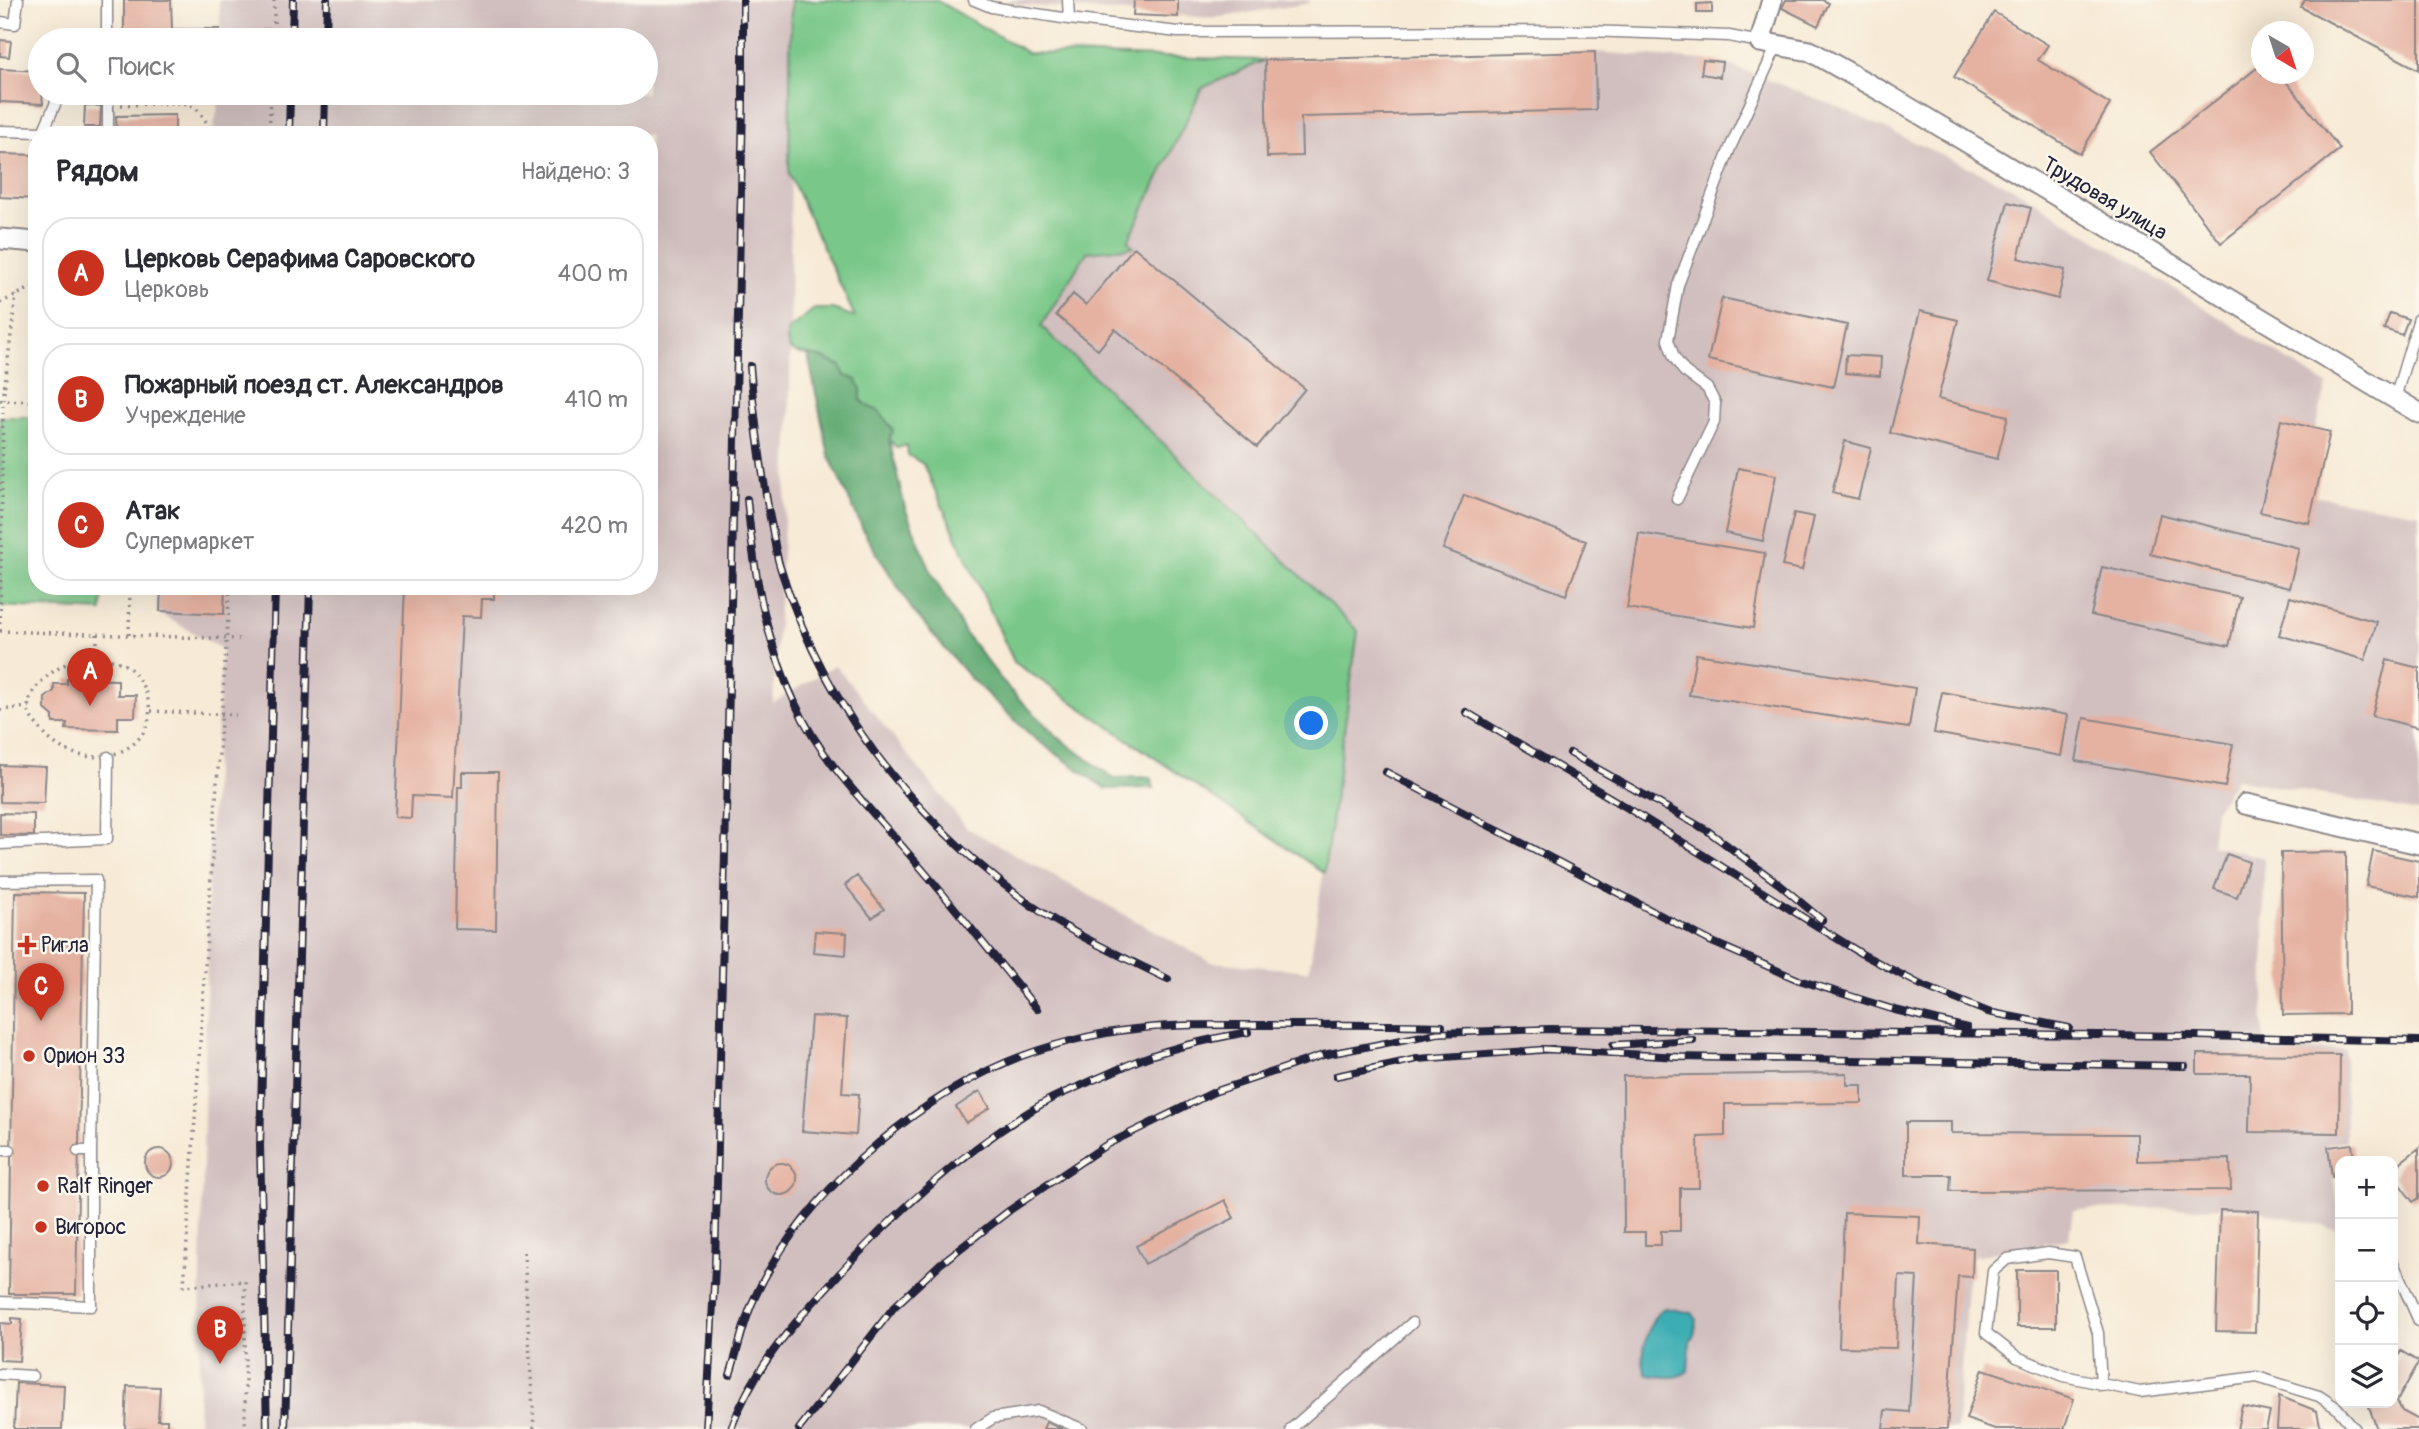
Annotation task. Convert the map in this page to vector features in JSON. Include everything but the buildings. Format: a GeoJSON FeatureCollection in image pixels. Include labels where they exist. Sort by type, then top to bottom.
{"type":"FeatureCollection","features":[{"type":"Feature","properties":{"kind":"street"},"geometry":{"type":"LineString","coordinates":[[1768,44],[1772,0]]}},
{"type":"Feature","properties":{"kind":"street","name":"Трудовая улица"},"geometry":{"type":"LineString","coordinates":[[1768,44],[1810,51],[1877,88],[2419,413]]}},
{"type":"Feature","properties":{"kind":"street"},"geometry":{"type":"LineString","coordinates":[[0,239],[28,241]]}},
{"type":"Feature","properties":{"kind":"street"},"geometry":{"type":"LineString","coordinates":[[2246,804],[2419,844]]}},
{"type":"Feature","properties":{"kind":"lane"},"geometry":{"type":"LineString","coordinates":[[0,22],[15,24],[18,0]]}},
{"type":"Feature","properties":{"kind":"lane"},"geometry":{"type":"LineString","coordinates":[[107,0],[107,28]]}},
{"type":"Feature","properties":{"kind":"lane"},"geometry":{"type":"LineString","coordinates":[[974,0],[991,7],[1178,32],[1588,31],[1729,36],[1768,44],[1678,285],[1668,340],[1674,357],[1684,371],[1707,388],[1716,403],[1714,422],[1676,499]]}},
{"type":"Feature","properties":{"kind":"lane"},"geometry":{"type":"LineString","coordinates":[[1068,0],[1069,19]]}},
{"type":"Feature","properties":{"kind":"lane"},"geometry":{"type":"LineString","coordinates":[[46,126],[55,105]]}},
{"type":"Feature","properties":{"kind":"lane"},"geometry":{"type":"LineString","coordinates":[[108,105],[108,126]]}},
{"type":"Feature","properties":{"kind":"lane"},"geometry":{"type":"LineString","coordinates":[[0,131],[28,132]]}},
{"type":"Feature","properties":{"kind":"lane"},"geometry":{"type":"LineString","coordinates":[[2395,398],[2419,317]]}},
{"type":"Feature","properties":{"kind":"lane"},"geometry":{"type":"LineString","coordinates":[[0,844],[107,839],[108,757]]}},
{"type":"Feature","properties":{"kind":"lane"},"geometry":{"type":"LineString","coordinates":[[0,881],[96,880],[91,1306],[0,1302]]}},
{"type":"Feature","properties":{"kind":"lane"},"geometry":{"type":"LineString","coordinates":[[78,1151],[91,1151]]}},
{"type":"Feature","properties":{"kind":"lane"},"geometry":{"type":"LineString","coordinates":[[2101,1385],[2098,1333],[2075,1257],[2048,1253],[2007,1259],[1993,1271],[1986,1333],[2017,1357],[2064,1376],[2101,1385],[2140,1392],[2257,1377],[2319,1396],[2337,1408],[2355,1429]]}},
{"type":"Feature","properties":{"kind":"lane"},"geometry":{"type":"LineString","coordinates":[[2398,1274],[2419,1321]]}},
{"type":"Feature","properties":{"kind":"lane"},"geometry":{"type":"LineString","coordinates":[[1291,1429],[1412,1323]]}},
{"type":"Feature","properties":{"kind":"lane"},"geometry":{"type":"LineString","coordinates":[[0,1374],[32,1376]]}},
{"type":"Feature","properties":{"kind":"lane"},"geometry":{"type":"LineString","coordinates":[[976,1429],[993,1418],[1039,1411],[1082,1429]]}},
{"type":"Feature","properties":{"kind":"path"},"geometry":{"type":"LineString","coordinates":[[274,0],[274,28]]}},
{"type":"Feature","properties":{"kind":"path"},"geometry":{"type":"LineString","coordinates":[[187,105],[196,108],[209,126]]}},
{"type":"Feature","properties":{"kind":"path"},"geometry":{"type":"LineString","coordinates":[[270,126],[271,105]]}},
{"type":"Feature","properties":{"kind":"path"},"geometry":{"type":"LineString","coordinates":[[0,303],[28,289]]}},
{"type":"Feature","properties":{"kind":"path"},"geometry":{"type":"LineString","coordinates":[[16,295],[2,400],[0,631],[239,639]]}},
{"type":"Feature","properties":{"kind":"path"},"geometry":{"type":"LineString","coordinates":[[2,400],[28,401]]}},
{"type":"Feature","properties":{"kind":"path"},"geometry":{"type":"LineString","coordinates":[[129,635],[130,595]]}},
{"type":"Feature","properties":{"kind":"path"},"geometry":{"type":"LineString","coordinates":[[229,595],[184,1286],[245,1281],[245,1429]]}},
{"type":"Feature","properties":{"kind":"path"},"geometry":{"type":"LineString","coordinates":[[97,634],[97,658]]}},
{"type":"Feature","properties":{"kind":"path"},"geometry":{"type":"LineString","coordinates":[[97,658],[124,664],[137,676],[147,693],[151,711],[138,739],[124,751],[108,757],[89,758],[66,752],[46,736],[30,715],[29,698],[38,685],[56,669],[77,659],[97,658]]}},
{"type":"Feature","properties":{"kind":"path"},"geometry":{"type":"LineString","coordinates":[[0,710],[29,707]]}},
{"type":"Feature","properties":{"kind":"path"},"geometry":{"type":"LineString","coordinates":[[151,711],[236,715]]}},
{"type":"Feature","properties":{"kind":"path"},"geometry":{"type":"LineString","coordinates":[[524,1252],[534,1429]]}},
{"type":"Feature","properties":{"kind":"shaded area"},"geometry":{"type":"Polygon","coordinates":[[[219,0],[791,0],[790,424],[773,703],[835,665],[967,828],[1211,962],[1309,971],[1358,631],[1041,326],[1087,252],[1133,246],[1128,242],[1202,88],[1265,60],[1595,52],[1722,62],[1843,109],[2015,189],[2327,385],[2298,493],[2419,514],[2419,812],[2236,779],[2215,810],[2211,845],[2264,858],[2264,1051],[2345,1050],[2346,1141],[2327,1144],[2335,1188],[2335,1229],[2242,1207],[2073,1210],[2069,1239],[1969,1257],[1957,1429],[198,1429],[209,850],[222,649],[157,612],[157,595],[658,595],[658,126],[214,126],[218,105],[658,105],[658,28],[220,28],[219,0]]]}},
{"type":"Feature","properties":{"kind":"shaded area"},"geometry":{"type":"Polygon","coordinates":[[[1005,0],[1310,0],[1310,3],[1214,18],[1020,5],[1005,0]]]}},
{"type":"Feature","properties":{"kind":"green space"},"geometry":{"type":"Polygon","coordinates":[[[791,0],[936,0],[1028,53],[1265,60],[1202,88],[1128,241],[1134,247],[1087,252],[1041,326],[1358,631],[1324,873],[1014,662],[923,464],[908,455],[907,445],[897,448],[889,440],[879,411],[861,400],[861,389],[845,376],[841,366],[820,357],[795,352],[788,346],[788,330],[814,309],[833,309],[855,317],[789,174],[791,0]]]}},
{"type":"Feature","properties":{"kind":"green space"},"geometry":{"type":"Polygon","coordinates":[[[808,355],[821,357],[841,366],[845,376],[856,379],[861,389],[861,400],[879,411],[893,430],[889,440],[905,508],[931,572],[965,633],[1008,688],[1058,737],[1113,778],[1150,777],[1154,788],[1106,789],[1034,738],[970,678],[913,611],[866,536],[829,456],[808,355]]]}},
{"type":"Feature","properties":{"kind":"green space"},"geometry":{"type":"Polygon","coordinates":[[[0,417],[28,417],[28,595],[103,595],[102,611],[0,606],[0,417]]]}},
{"type":"Feature","properties":{"kind":"water"},"geometry":{"type":"Polygon","coordinates":[[[1665,1308],[1692,1313],[1697,1320],[1690,1342],[1688,1371],[1674,1377],[1647,1375],[1644,1369],[1646,1339],[1654,1319],[1665,1308]]]}},
{"type":"Feature","properties":{"kind":"railway"},"geometry":{"type":"LineString","coordinates":[[292,28],[293,0]]}},
{"type":"Feature","properties":{"kind":"railway"},"geometry":{"type":"LineString","coordinates":[[326,28],[327,0]]}},
{"type":"Feature","properties":{"kind":"railway"},"geometry":{"type":"LineString","coordinates":[[706,1429],[715,1267],[743,107],[743,0]]}},
{"type":"Feature","properties":{"kind":"railway"},"geometry":{"type":"LineString","coordinates":[[289,126],[290,105]]}},
{"type":"Feature","properties":{"kind":"railway"},"geometry":{"type":"LineString","coordinates":[[324,126],[325,105]]}},
{"type":"Feature","properties":{"kind":"railway"},"geometry":{"type":"LineString","coordinates":[[750,366],[764,480],[781,570],[799,619],[846,710],[906,792],[979,864],[1020,897],[1073,931],[1168,979]]}},
{"type":"Feature","properties":{"kind":"railway"},"geometry":{"type":"LineString","coordinates":[[747,499],[757,579],[768,630],[785,680],[807,726],[847,783],[941,891],[1037,1009]]}},
{"type":"Feature","properties":{"kind":"railway"},"geometry":{"type":"LineString","coordinates":[[267,1429],[260,1146],[275,595]]}},
{"type":"Feature","properties":{"kind":"railway"},"geometry":{"type":"LineString","coordinates":[[285,1429],[310,595]]}},
{"type":"Feature","properties":{"kind":"railway"},"geometry":{"type":"LineString","coordinates":[[1466,712],[1626,807],[1862,954],[1921,985],[1988,1012],[2069,1028]]}},
{"type":"Feature","properties":{"kind":"railway"},"geometry":{"type":"LineString","coordinates":[[1570,753],[1708,831],[1822,920]]}},
{"type":"Feature","properties":{"kind":"railway"},"geometry":{"type":"LineString","coordinates":[[1386,772],[1710,941],[1799,980],[1895,1010],[1967,1028]]}},
{"type":"Feature","properties":{"kind":"railway"},"geometry":{"type":"LineString","coordinates":[[730,1375],[754,1299],[774,1262],[799,1226],[860,1159],[895,1129],[970,1080],[1021,1056],[1053,1046],[1135,1029],[1218,1025],[1442,1026]]}},
{"type":"Feature","properties":{"kind":"railway"},"geometry":{"type":"LineString","coordinates":[[799,1429],[894,1307],[940,1264],[1010,1210],[1106,1145],[1214,1092],[1323,1055],[1438,1033],[1550,1029],[2419,1041]]}},
{"type":"Feature","properties":{"kind":"railway"},"geometry":{"type":"LineString","coordinates":[[731,1429],[760,1370],[800,1318],[878,1233],[958,1162],[1016,1120],[1058,1095],[1174,1048],[1248,1032]]}},
{"type":"Feature","properties":{"kind":"railway"},"geometry":{"type":"LineString","coordinates":[[1613,1045],[1693,1040]]}},
{"type":"Feature","properties":{"kind":"railway"},"geometry":{"type":"LineString","coordinates":[[1543,1049],[1679,1057],[2185,1066]]}},
{"type":"Feature","properties":{"kind":"railway"},"geometry":{"type":"LineString","coordinates":[[1336,1076],[1417,1059],[1553,1049]]}},
{"type":"Feature","properties":{"kind":"place","name":"Церковь Серафима Саровского"},"geometry":{"type":"Point","coordinates":[90,706]}},
{"type":"Feature","properties":{"kind":"place","name":"Ригла"},"geometry":{"type":"Point","coordinates":[27,945]}},
{"type":"Feature","properties":{"kind":"place","name":"Атак"},"geometry":{"type":"Point","coordinates":[41,1021]}},
{"type":"Feature","properties":{"kind":"place","name":"Орион 33"},"geometry":{"type":"Point","coordinates":[29,1056]}},
{"type":"Feature","properties":{"kind":"place","name":"Ralf Ringer"},"geometry":{"type":"Point","coordinates":[43,1186]}},
{"type":"Feature","properties":{"kind":"place","name":"Вигорос"},"geometry":{"type":"Point","coordinates":[41,1227]}},
{"type":"Feature","properties":{"kind":"place","name":"Пожарный поезд ст. Александров"},"geometry":{"type":"Point","coordinates":[220,1364]}}]}
